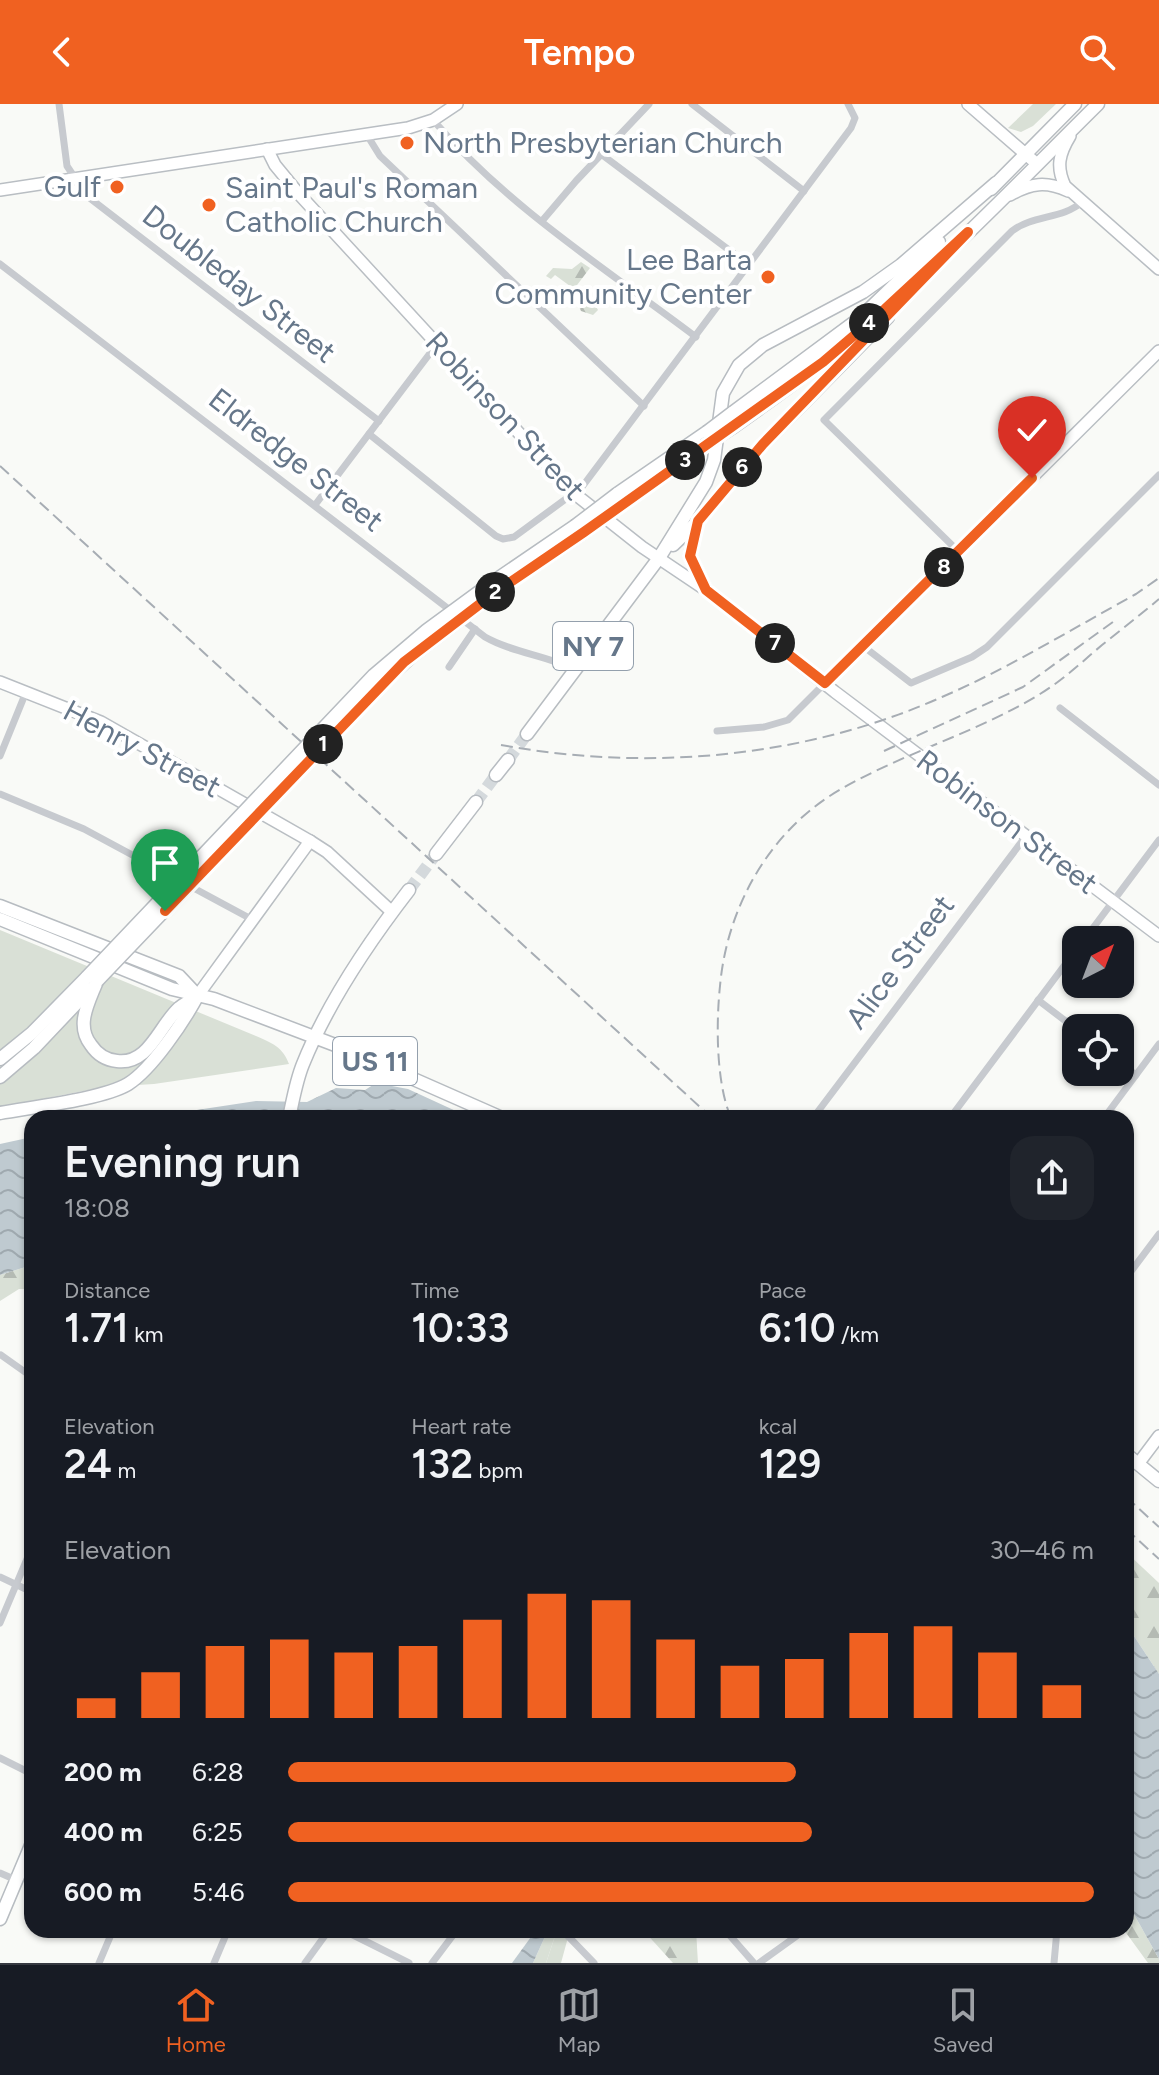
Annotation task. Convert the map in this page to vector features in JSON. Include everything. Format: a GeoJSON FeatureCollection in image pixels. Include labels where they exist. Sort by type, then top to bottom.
{"type":"FeatureCollection","features":[{"type":"Feature","properties":{"kind":"main road"},"geometry":{"type":"LineString","coordinates":[[622,498],[704,446],[860,318],[1075,104]]}},
{"type":"Feature","properties":{"kind":"main road"},"geometry":{"type":"LineString","coordinates":[[0,1077],[34,1048],[92,979],[374,675],[427,630],[580,529],[707,432],[793,385],[861,330],[968,232],[1098,104]]}},
{"type":"Feature","properties":{"kind":"main road","name":"NY 7"},"geometry":{"type":"LineString","coordinates":[[527,734],[659,558],[711,472],[723,393],[739,365],[763,345],[843,304],[876,283],[996,183]]}},
{"type":"Feature","properties":{"kind":"main road","name":"NY 7"},"geometry":{"type":"LineString","coordinates":[[659,558],[698,521],[763,444],[968,232]]}},
{"type":"Feature","properties":{"kind":"main road"},"geometry":{"type":"LineString","coordinates":[[698,521],[690,556],[706,590]]}},
{"type":"Feature","properties":{"kind":"main road"},"geometry":{"type":"LineString","coordinates":[[496,775],[508,760]]}},
{"type":"Feature","properties":{"kind":"main road"},"geometry":{"type":"LineString","coordinates":[[436,854],[476,802]]}},
{"type":"Feature","properties":{"kind":"main road"},"geometry":{"type":"LineString","coordinates":[[291,1110],[298,1080],[316,1038],[365,950],[409,890]]}},
{"type":"Feature","properties":{"kind":"main road","name":"US 11"},"geometry":{"type":"LineString","coordinates":[[0,906],[179,976],[198,995]]}},
{"type":"Feature","properties":{"kind":"main road","name":"US 11"},"geometry":{"type":"LineString","coordinates":[[0,919],[172,989],[214,999],[316,1038],[485,1110]]}},
{"type":"Feature","properties":{"kind":"main road"},"geometry":{"type":"LineString","coordinates":[[92,979],[85,1010],[85,1036],[98,1053],[117,1061],[133,1060],[142,1055],[179,1008],[198,995]]}},
{"type":"Feature","properties":{"kind":"main road"},"geometry":{"type":"LineString","coordinates":[[0,1059],[92,979]]}},
{"type":"Feature","properties":{"kind":"main road"},"geometry":{"type":"LineString","coordinates":[[0,1113],[101,1094],[127,1085],[153,1060],[188,1014],[198,995]]}},
{"type":"Feature","properties":{"kind":"main road"},"geometry":{"type":"LineString","coordinates":[[0,1052],[53,1013]]}},
{"type":"Feature","properties":{"kind":"main road"},"geometry":{"type":"LineString","coordinates":[[1134,1461],[1159,1481]]}},
{"type":"Feature","properties":{"kind":"main road"},"geometry":{"type":"LineString","coordinates":[[0,1919],[24,1862]]}},
{"type":"Feature","properties":{"kind":"street"},"geometry":{"type":"LineString","coordinates":[[59,104],[67,166],[75,179]]}},
{"type":"Feature","properties":{"kind":"street"},"geometry":{"type":"LineString","coordinates":[[0,190],[367,135],[433,120],[457,104]]}},
{"type":"Feature","properties":{"kind":"street"},"geometry":{"type":"LineString","coordinates":[[542,221],[649,104]]}},
{"type":"Feature","properties":{"kind":"street"},"geometry":{"type":"LineString","coordinates":[[692,104],[804,191]]}},
{"type":"Feature","properties":{"kind":"street"},"geometry":{"type":"LineString","coordinates":[[369,434],[471,517],[503,539],[514,537],[575,494],[644,406],[854,123],[854,114],[848,104]]}},
{"type":"Feature","properties":{"kind":"street"},"geometry":{"type":"LineString","coordinates":[[971,105],[1037,164]]}},
{"type":"Feature","properties":{"kind":"street"},"geometry":{"type":"LineString","coordinates":[[433,120],[449,139],[542,221],[696,337]]}},
{"type":"Feature","properties":{"kind":"street"},"geometry":{"type":"LineString","coordinates":[[1070,192],[1060,174],[1059,160],[1067,140],[1081,120]]}},
{"type":"Feature","properties":{"kind":"street"},"geometry":{"type":"LineString","coordinates":[[367,135],[380,156],[644,406]]}},
{"type":"Feature","properties":{"kind":"street","name":"Robinson Street"},"geometry":{"type":"LineString","coordinates":[[267,149],[275,165],[298,193],[575,494],[706,590],[1159,936]]}},
{"type":"Feature","properties":{"kind":"street"},"geometry":{"type":"LineString","coordinates":[[601,154],[749,265]]}},
{"type":"Feature","properties":{"kind":"street","name":"Doubleday Street"},"geometry":{"type":"LineString","coordinates":[[75,179],[87,196],[379,421]]}},
{"type":"Feature","properties":{"kind":"street"},"geometry":{"type":"LineString","coordinates":[[1002,199],[1023,187],[1039,183],[1070,192],[1159,269]]}},
{"type":"Feature","properties":{"kind":"street"},"geometry":{"type":"LineString","coordinates":[[959,552],[824,420],[1017,227],[1035,219],[1070,211],[1082,202]]}},
{"type":"Feature","properties":{"kind":"street","name":"Eldredge Street"},"geometry":{"type":"LineString","coordinates":[[0,264],[475,629],[496,643],[550,658],[576,670]]}},
{"type":"Feature","properties":{"kind":"street"},"geometry":{"type":"LineString","coordinates":[[315,505],[437,344]]}},
{"type":"Feature","properties":{"kind":"street"},"geometry":{"type":"LineString","coordinates":[[717,731],[764,727],[788,720],[1159,351]]}},
{"type":"Feature","properties":{"kind":"street"},"geometry":{"type":"LineString","coordinates":[[863,646],[911,683],[972,657],[987,647],[1159,475]]}},
{"type":"Feature","properties":{"kind":"street"},"geometry":{"type":"LineString","coordinates":[[449,667],[475,629]]}},
{"type":"Feature","properties":{"kind":"street","name":"Henry Street"},"geometry":{"type":"LineString","coordinates":[[0,682],[101,722],[310,841],[327,852],[392,912]]}},
{"type":"Feature","properties":{"kind":"street"},"geometry":{"type":"LineString","coordinates":[[0,756],[26,692]]}},
{"type":"Feature","properties":{"kind":"street"},"geometry":{"type":"LineString","coordinates":[[1060,708],[1159,785]]}},
{"type":"Feature","properties":{"kind":"street"},"geometry":{"type":"LineString","coordinates":[[0,794],[84,829],[253,920]]}},
{"type":"Feature","properties":{"kind":"street","name":"Alice Street"},"geometry":{"type":"LineString","coordinates":[[819,1110],[1026,836]]}},
{"type":"Feature","properties":{"kind":"street"},"geometry":{"type":"LineString","coordinates":[[1094,926],[1159,840]]}},
{"type":"Feature","properties":{"kind":"street"},"geometry":{"type":"LineString","coordinates":[[198,995],[310,841]]}},
{"type":"Feature","properties":{"kind":"street"},"geometry":{"type":"LineString","coordinates":[[957,1110],[1062,968]]}},
{"type":"Feature","properties":{"kind":"street"},"geometry":{"type":"LineString","coordinates":[[1038,1000],[1062,1018]]}},
{"type":"Feature","properties":{"kind":"street"},"geometry":{"type":"LineString","coordinates":[[1110,1110],[1159,1044]]}},
{"type":"Feature","properties":{"kind":"street"},"geometry":{"type":"LineString","coordinates":[[1134,1267],[1159,1234]]}},
{"type":"Feature","properties":{"kind":"street"},"geometry":{"type":"LineString","coordinates":[[1,1355],[24,1371]]}},
{"type":"Feature","properties":{"kind":"street"},"geometry":{"type":"LineString","coordinates":[[1138,1464],[1159,1436]]}},
{"type":"Feature","properties":{"kind":"street"},"geometry":{"type":"LineString","coordinates":[[0,1623],[24,1566]]}},
{"type":"Feature","properties":{"kind":"street"},"geometry":{"type":"LineString","coordinates":[[0,1577],[24,1588]]}},
{"type":"Feature","properties":{"kind":"street"},"geometry":{"type":"LineString","coordinates":[[0,1758],[24,1770]]}},
{"type":"Feature","properties":{"kind":"street"},"geometry":{"type":"LineString","coordinates":[[0,1873],[16,1880]]}},
{"type":"Feature","properties":{"kind":"street"},"geometry":{"type":"LineString","coordinates":[[99,1963],[110,1938]]}},
{"type":"Feature","properties":{"kind":"street"},"geometry":{"type":"LineString","coordinates":[[214,1963],[225,1938]]}},
{"type":"Feature","properties":{"kind":"street"},"geometry":{"type":"LineString","coordinates":[[305,1963],[323,1938]]}},
{"type":"Feature","properties":{"kind":"street"},"geometry":{"type":"LineString","coordinates":[[359,1938],[409,1963]]}},
{"type":"Feature","properties":{"kind":"street"},"geometry":{"type":"LineString","coordinates":[[432,1963],[451,1938]]}},
{"type":"Feature","properties":{"kind":"street"},"geometry":{"type":"LineString","coordinates":[[570,1938],[594,1963]]}},
{"type":"Feature","properties":{"kind":"street"},"geometry":{"type":"LineString","coordinates":[[733,1938],[757,1963],[793,1938]]}},
{"type":"Feature","properties":{"kind":"street"},"geometry":{"type":"LineString","coordinates":[[1054,1963],[1056,1938]]}},
{"type":"Feature","properties":{"kind":"green space"},"geometry":{"type":"Polygon","coordinates":[[[1033,104],[1056,104],[1033,126],[1021,132],[1008,128],[1033,104]]]}},
{"type":"Feature","properties":{"kind":"green space"},"geometry":{"type":"Polygon","coordinates":[[[581,262],[590,268],[574,289],[555,275],[551,279],[546,276],[553,268],[572,269],[581,262]]]}},
{"type":"Feature","properties":{"kind":"green space"},"geometry":{"type":"Polygon","coordinates":[[[586,287],[598,297],[594,303],[598,310],[593,315],[581,311],[577,302],[578,292],[586,287]]]}},
{"type":"Feature","properties":{"kind":"green space"},"geometry":{"type":"Polygon","coordinates":[[[0,930],[267,1041],[280,1050],[289,1064],[154,1084],[104,1087],[0,1107],[0,930]]]}},
{"type":"Feature","properties":{"kind":"green space"},"geometry":{"type":"Polygon","coordinates":[[[24,1268],[24,1289],[0,1301],[0,1275],[24,1268]]]}},
{"type":"Feature","properties":{"kind":"green space"},"geometry":{"type":"Polygon","coordinates":[[[1134,1560],[1159,1583],[1159,1674],[1134,1636],[1134,1560]]]}},
{"type":"Feature","properties":{"kind":"green space"},"geometry":{"type":"Polygon","coordinates":[[[1134,1914],[1159,1959],[1159,1963],[1148,1963],[1130,1938],[1134,1938],[1134,1914]]]}},
{"type":"Feature","properties":{"kind":"green space"},"geometry":{"type":"Polygon","coordinates":[[[544,1938],[554,1938],[546,1963],[533,1963],[544,1938]]]}},
{"type":"Feature","properties":{"kind":"green space"},"geometry":{"type":"Polygon","coordinates":[[[554,1938],[568,1938],[561,1963],[546,1963],[554,1938]]]}},
{"type":"Feature","properties":{"kind":"green space"},"geometry":{"type":"Polygon","coordinates":[[[650,1938],[696,1938],[698,1963],[673,1963],[650,1938]]]}},
{"type":"Feature","properties":{"kind":"water"},"geometry":{"type":"Polygon","coordinates":[[[376,1083],[408,1089],[454,1110],[197,1110],[256,1101],[307,1102],[336,1088],[365,1090],[376,1083]]]}},
{"type":"Feature","properties":{"kind":"water"},"geometry":{"type":"Polygon","coordinates":[[[24,1139],[24,1268],[0,1275],[0,1144],[24,1139]]]}},
{"type":"Feature","properties":{"kind":"water"},"geometry":{"type":"Polygon","coordinates":[[[1134,1636],[1159,1674],[1159,1959],[1134,1914],[1134,1636]]]}},
{"type":"Feature","properties":{"kind":"water"},"geometry":{"type":"Polygon","coordinates":[[[530,1938],[544,1938],[533,1963],[512,1963],[530,1938]]]}},
{"type":"Feature","properties":{"kind":"tunnel"},"geometry":{"type":"LineString","coordinates":[[508,760],[527,734]]}},
{"type":"Feature","properties":{"kind":"tunnel"},"geometry":{"type":"LineString","coordinates":[[476,802],[496,775]]}},
{"type":"Feature","properties":{"kind":"tunnel"},"geometry":{"type":"LineString","coordinates":[[409,890],[436,854]]}},
{"type":"Feature","properties":{"kind":"railway"},"geometry":{"type":"LineString","coordinates":[[0,466],[703,1110]]}},
{"type":"Feature","properties":{"kind":"railway"},"geometry":{"type":"LineString","coordinates":[[501,745],[557,753],[669,758],[781,746],[836,734],[890,718],[967,686],[1136,594],[1159,578]]}},
{"type":"Feature","properties":{"kind":"railway"},"geometry":{"type":"LineString","coordinates":[[728,1110],[718,1053],[724,956],[743,899],[774,847],[817,805],[843,788],[992,720],[1048,689],[1159,599]]}},
{"type":"Feature","properties":{"kind":"railway"},"geometry":{"type":"LineString","coordinates":[[884,751],[1023,687],[1117,619]]}},
{"type":"Feature","properties":{"kind":"railway"},"geometry":{"type":"LineString","coordinates":[[1134,1504],[1159,1527]]}},
{"type":"Feature","properties":{"kind":"railway"},"geometry":{"type":"LineString","coordinates":[[1134,1536],[1159,1559]]}},
{"type":"Feature","properties":{"kind":"place","name":"North Presbyterian Church"},"geometry":{"type":"Point","coordinates":[407,143]}},
{"type":"Feature","properties":{"kind":"place","name":"Gulf"},"geometry":{"type":"Point","coordinates":[117,187]}},
{"type":"Feature","properties":{"kind":"place","name":"Saint Paul's Roman Catholic Church"},"geometry":{"type":"Point","coordinates":[209,205]}},
{"type":"Feature","properties":{"kind":"place","name":"Lee Barta Community Center"},"geometry":{"type":"Point","coordinates":[768,277]}},
{"type":"Feature","properties":{"kind":"route"},"geometry":{"type":"LineString","coordinates":[[165,911],[404,662],[493,594],[823,362],[968,232],[745,463],[698,521],[690,556],[706,590],[825,683],[1032,478]]}}]}
